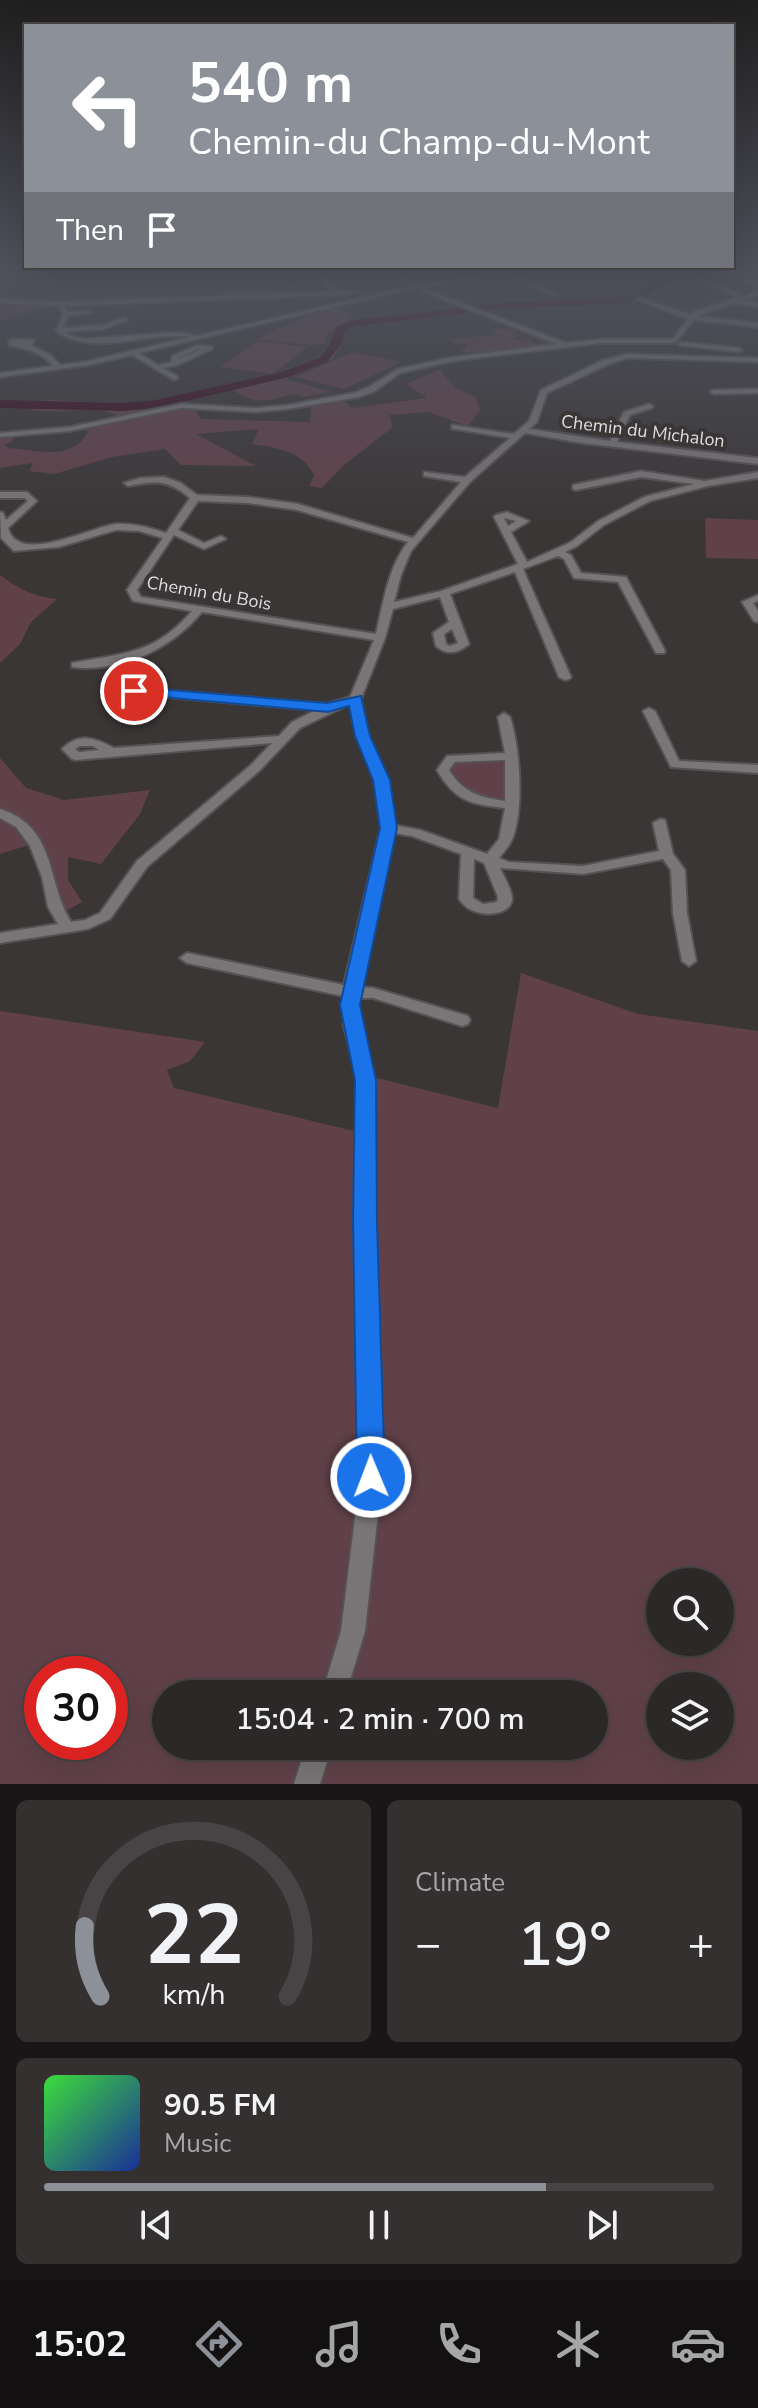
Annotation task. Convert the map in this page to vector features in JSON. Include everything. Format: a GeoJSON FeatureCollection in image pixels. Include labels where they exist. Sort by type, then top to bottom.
{"type":"FeatureCollection","features":[{"type":"Feature","properties":{"kind":"street"},"geometry":{"type":"LineString","coordinates":[[51,358],[71,380]]}},
{"type":"Feature","properties":{"kind":"street"},"geometry":{"type":"LineString","coordinates":[[0,375],[107,358]]}},
{"type":"Feature","properties":{"kind":"street"},"geometry":{"type":"LineString","coordinates":[[143,358],[174,378]]}},
{"type":"Feature","properties":{"kind":"street"},"geometry":{"type":"LineString","coordinates":[[0,435],[70,429],[136,413],[194,405],[256,410],[288,407],[367,391],[390,374],[414,366],[473,358]]}},
{"type":"Feature","properties":{"kind":"street"},"geometry":{"type":"LineString","coordinates":[[338,1680],[353,1631],[371,1477],[365,1221],[366,1080],[352,1026],[350,992],[388,828],[381,780],[362,736],[355,699],[380,638],[396,575],[414,541],[467,480],[533,422],[544,392],[620,358]]}},
{"type":"Feature","properties":{"kind":"street"},"geometry":{"type":"LineString","coordinates":[[711,358],[758,360]]}},
{"type":"Feature","properties":{"kind":"street"},"geometry":{"type":"LineString","coordinates":[[158,367],[175,363]]}},
{"type":"Feature","properties":{"kind":"street"},"geometry":{"type":"LineString","coordinates":[[714,392],[758,391]]}},
{"type":"Feature","properties":{"kind":"street"},"geometry":{"type":"LineString","coordinates":[[613,443],[627,414],[649,406]]}},
{"type":"Feature","properties":{"kind":"street","name":"Chemin du Michalon"},"geometry":{"type":"LineString","coordinates":[[455,427],[758,461]]}},
{"type":"Feature","properties":{"kind":"street"},"geometry":{"type":"LineString","coordinates":[[427,474],[467,480]]}},
{"type":"Feature","properties":{"kind":"street"},"geometry":{"type":"LineString","coordinates":[[576,487],[641,474],[707,483]]}},
{"type":"Feature","properties":{"kind":"street"},"geometry":{"type":"LineString","coordinates":[[387,607],[444,593],[559,553],[601,523],[647,499],[707,483],[758,475]]}},
{"type":"Feature","properties":{"kind":"street"},"geometry":{"type":"LineString","coordinates":[[128,483],[151,479],[175,481],[195,498],[298,507],[414,541]]}},
{"type":"Feature","properties":{"kind":"street"},"geometry":{"type":"LineString","coordinates":[[0,495],[27,495],[33,501],[3,527]]}},
{"type":"Feature","properties":{"kind":"street","name":"Chemin du Bois"},"geometry":{"type":"LineString","coordinates":[[195,498],[132,590],[137,599],[380,638]]}},
{"type":"Feature","properties":{"kind":"street"},"geometry":{"type":"LineString","coordinates":[[186,510],[228,499]]}},
{"type":"Feature","properties":{"kind":"street"},"geometry":{"type":"LineString","coordinates":[[0,515],[6,538],[28,554],[51,554],[70,547],[76,539],[94,531],[116,527],[170,534],[204,546],[221,539]]}},
{"type":"Feature","properties":{"kind":"street"},"geometry":{"type":"LineString","coordinates":[[507,530],[565,677]]}},
{"type":"Feature","properties":{"kind":"street"},"geometry":{"type":"LineString","coordinates":[[559,553],[568,557],[577,576],[622,579],[660,651]]}},
{"type":"Feature","properties":{"kind":"street"},"geometry":{"type":"LineString","coordinates":[[444,593],[455,623]]}},
{"type":"Feature","properties":{"kind":"street"},"geometry":{"type":"LineString","coordinates":[[758,598],[747,602],[758,619]]}},
{"type":"Feature","properties":{"kind":"street"},"geometry":{"type":"LineString","coordinates":[[76,665],[112,663],[154,649],[172,639],[199,609]]}},
{"type":"Feature","properties":{"kind":"street"},"geometry":{"type":"LineString","coordinates":[[134,691],[328,708]]}},
{"type":"Feature","properties":{"kind":"street"},"geometry":{"type":"LineString","coordinates":[[0,938],[68,928],[105,916],[142,864],[255,768],[296,725],[328,708],[355,699]]}},
{"type":"Feature","properties":{"kind":"street"},"geometry":{"type":"LineString","coordinates":[[649,711],[675,764],[758,769]]}},
{"type":"Feature","properties":{"kind":"street"},"geometry":{"type":"LineString","coordinates":[[490,860],[506,838],[510,805],[510,729],[504,717]]}},
{"type":"Feature","properties":{"kind":"street"},"geometry":{"type":"LineString","coordinates":[[112,752],[283,739]]}},
{"type":"Feature","properties":{"kind":"street"},"geometry":{"type":"LineString","coordinates":[[510,805],[464,798],[452,788],[443,770],[444,764],[451,759],[511,756]]}},
{"type":"Feature","properties":{"kind":"street"},"geometry":{"type":"LineString","coordinates":[[0,813],[21,824],[37,846],[49,877],[55,907],[68,928]]}},
{"type":"Feature","properties":{"kind":"street"},"geometry":{"type":"LineString","coordinates":[[660,823],[666,854],[678,870],[680,913],[689,961]]}},
{"type":"Feature","properties":{"kind":"street"},"geometry":{"type":"LineString","coordinates":[[388,828],[415,833],[507,866],[583,870],[666,854]]}},
{"type":"Feature","properties":{"kind":"street"},"geometry":{"type":"LineString","coordinates":[[468,851],[466,899],[472,906],[483,910],[503,905],[505,897],[490,860]]}},
{"type":"Feature","properties":{"kind":"street"},"geometry":{"type":"LineString","coordinates":[[187,958],[350,992],[373,993],[462,1020]]}},
{"type":"Feature","properties":{"kind":"street"},"geometry":{"type":"LineString","coordinates":[[307,1784],[315,1760]]}},
{"type":"Feature","properties":{"kind":"shaded area"},"geometry":{"type":"Polygon","coordinates":[[[233,358],[293,358],[273,374],[221,367],[233,358]]]}},
{"type":"Feature","properties":{"kind":"shaded area"},"geometry":{"type":"Polygon","coordinates":[[[333,358],[286,379],[332,392],[256,400],[232,389],[185,400],[202,419],[310,422],[311,405],[343,400],[352,408],[427,398],[406,384],[440,369],[454,387],[476,397],[480,410],[468,426],[428,412],[389,415],[393,427],[344,465],[322,488],[309,486],[314,475],[296,456],[252,444],[259,429],[196,434],[256,466],[181,465],[165,449],[112,457],[54,474],[29,471],[33,463],[0,468],[0,438],[14,435],[13,441],[4,445],[8,448],[63,451],[81,441],[88,432],[84,427],[121,417],[94,410],[41,411],[9,408],[8,404],[50,400],[139,404],[275,375],[317,359],[333,358]]]}},
{"type":"Feature","properties":{"kind":"shaded area"},"geometry":{"type":"Polygon","coordinates":[[[338,358],[383,358],[401,362],[345,389],[295,377],[338,358]]]}},
{"type":"Feature","properties":{"kind":"shaded area"},"geometry":{"type":"Polygon","coordinates":[[[705,518],[758,520],[758,559],[706,558],[705,518]]]}},
{"type":"Feature","properties":{"kind":"shaded area"},"geometry":{"type":"Polygon","coordinates":[[[0,575],[27,591],[57,599],[31,622],[20,644],[0,663],[0,575]]]}},
{"type":"Feature","properties":{"kind":"shaded area"},"geometry":{"type":"Polygon","coordinates":[[[0,758],[26,788],[64,800],[150,790],[140,814],[101,864],[68,857],[68,880],[82,902],[55,917],[42,870],[29,845],[0,854],[0,758]]]}},
{"type":"Feature","properties":{"kind":"shaded area"},"geometry":{"type":"Polygon","coordinates":[[[495,759],[506,765],[506,796],[502,800],[465,793],[450,771],[453,762],[495,759]]]}},
{"type":"Feature","properties":{"kind":"shaded area"},"geometry":{"type":"Polygon","coordinates":[[[521,973],[638,1014],[758,1031],[758,1784],[0,1784],[0,1011],[205,1042],[190,1061],[167,1070],[174,1088],[354,1131],[360,1105],[353,1072],[498,1108],[521,973]]]}},
{"type":"Feature","properties":{"kind":"waterway"},"geometry":{"type":"LineString","coordinates":[[0,404],[123,407],[156,404],[285,375],[324,358]]}},
{"type":"Feature","properties":{"kind":"route"},"geometry":{"type":"LineString","coordinates":[[134,691],[242,698],[328,708],[355,699],[362,736],[381,780],[388,828],[350,992],[352,1026],[366,1080],[365,1221],[371,1477]]}}]}
